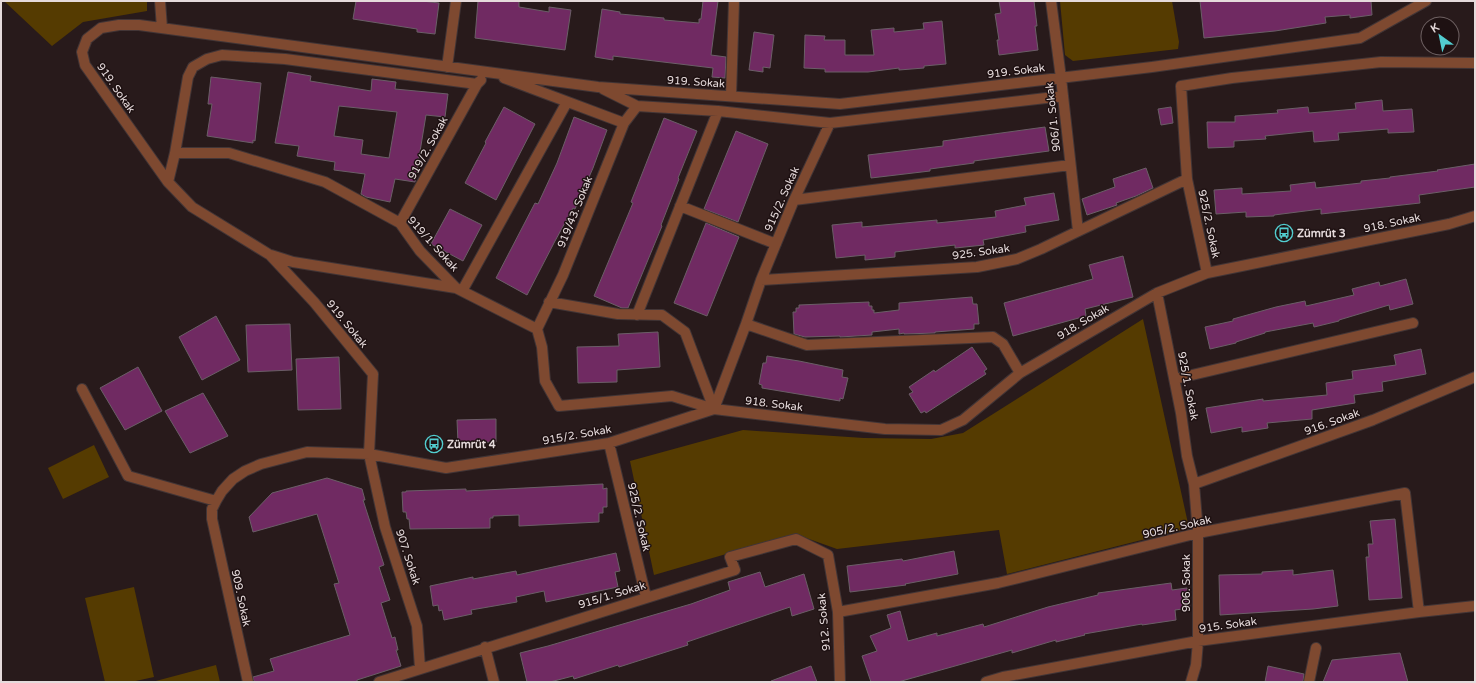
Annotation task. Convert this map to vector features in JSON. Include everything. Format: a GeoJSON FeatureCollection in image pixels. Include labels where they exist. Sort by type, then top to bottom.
{"type":"FeatureCollection","features":[{"type":"Feature","properties":{"kind":"street"},"geometry":{"type":"LineString","coordinates":[[160,1],[162,28]]}},
{"type":"Feature","properties":{"kind":"street"},"geometry":{"type":"LineString","coordinates":[[447,67],[456,1]]}},
{"type":"Feature","properties":{"kind":"street"},"geometry":{"type":"LineString","coordinates":[[731,96],[734,1]]}},
{"type":"Feature","properties":{"kind":"street","name":"906/1. Sokak"},"geometry":{"type":"LineString","coordinates":[[1051,1],[1078,231]]}},
{"type":"Feature","properties":{"kind":"street","name":"919. Sokak"},"geometry":{"type":"LineString","coordinates":[[369,454],[373,374],[314,302],[270,255],[192,207],[168,182],[85,65],[82,52],[87,39],[101,28],[126,25],[162,28],[598,87],[840,104],[1152,67],[1360,38],[1426,1]]}},
{"type":"Feature","properties":{"kind":"street"},"geometry":{"type":"LineString","coordinates":[[168,182],[175,153],[188,77],[193,66],[207,59],[222,55],[285,59],[477,84],[488,72]]}},
{"type":"Feature","properties":{"kind":"street","name":"925/2. Sokak"},"geometry":{"type":"LineString","coordinates":[[1207,273],[1187,179],[1181,86],[1232,78],[1381,62],[1475,63]]}},
{"type":"Feature","properties":{"kind":"street","name":"919. Sokak"},"geometry":{"type":"LineString","coordinates":[[488,72],[624,123]]}},
{"type":"Feature","properties":{"kind":"street","name":"919/2. Sokak"},"geometry":{"type":"LineString","coordinates":[[400,223],[477,84]]}},
{"type":"Feature","properties":{"kind":"street","name":"919. Sokak"},"geometry":{"type":"LineString","coordinates":[[598,87],[637,106],[718,111],[830,123],[1063,96]]}},
{"type":"Feature","properties":{"kind":"street"},"geometry":{"type":"LineString","coordinates":[[270,255],[293,262],[459,289],[567,102]]}},
{"type":"Feature","properties":{"kind":"street","name":"919/43. Sokak"},"geometry":{"type":"LineString","coordinates":[[537,329],[563,275],[624,123],[637,106]]}},
{"type":"Feature","properties":{"kind":"street"},"geometry":{"type":"LineString","coordinates":[[637,315],[718,111]]}},
{"type":"Feature","properties":{"kind":"street","name":"915/2. Sokak"},"geometry":{"type":"LineString","coordinates":[[212,519],[212,509],[222,491],[245,471],[261,464],[307,452],[369,454],[446,468],[609,442],[714,409],[761,280],[794,200],[830,123]]}},
{"type":"Feature","properties":{"kind":"street","name":"919/1. Sokak"},"geometry":{"type":"LineString","coordinates":[[175,153],[229,153],[325,182],[400,223],[420,251],[459,289],[537,329]]}},
{"type":"Feature","properties":{"kind":"street"},"geometry":{"type":"LineString","coordinates":[[794,200],[1070,165]]}},
{"type":"Feature","properties":{"kind":"street","name":"925. Sokak"},"geometry":{"type":"LineString","coordinates":[[761,280],[977,267],[1017,259],[1187,179]]}},
{"type":"Feature","properties":{"kind":"street"},"geometry":{"type":"LineString","coordinates":[[680,206],[776,244]]}},
{"type":"Feature","properties":{"kind":"street","name":"918. Sokak"},"geometry":{"type":"LineString","coordinates":[[714,409],[885,430],[941,430],[963,420],[1020,373],[1157,293],[1207,273],[1449,224],[1475,216]]}},
{"type":"Feature","properties":{"kind":"street","name":"925/1. Sokak"},"geometry":{"type":"LineString","coordinates":[[1157,293],[1175,379],[1187,456],[1194,484]]}},
{"type":"Feature","properties":{"kind":"street"},"geometry":{"type":"LineString","coordinates":[[549,302],[618,314],[662,315],[685,332],[714,409]]}},
{"type":"Feature","properties":{"kind":"street"},"geometry":{"type":"LineString","coordinates":[[1175,379],[1413,323]]}},
{"type":"Feature","properties":{"kind":"street"},"geometry":{"type":"LineString","coordinates":[[746,324],[807,345],[993,336],[1003,344],[1020,373]]}},
{"type":"Feature","properties":{"kind":"street"},"geometry":{"type":"LineString","coordinates":[[537,329],[542,346],[545,381],[559,406],[672,396],[714,409]]}},
{"type":"Feature","properties":{"kind":"street","name":"916. Sokak"},"geometry":{"type":"LineString","coordinates":[[1194,484],[1374,420],[1475,377]]}},
{"type":"Feature","properties":{"kind":"street"},"geometry":{"type":"LineString","coordinates":[[82,389],[128,476],[216,501]]}},
{"type":"Feature","properties":{"kind":"street","name":"925/2. Sokak"},"geometry":{"type":"LineString","coordinates":[[609,442],[646,597]]}},
{"type":"Feature","properties":{"kind":"street","name":"907. Sokak"},"geometry":{"type":"LineString","coordinates":[[369,454],[385,528],[417,626],[420,668]]}},
{"type":"Feature","properties":{"kind":"street","name":"906. Sokak"},"geometry":{"type":"LineString","coordinates":[[1191,682],[1196,665],[1198,641],[1198,533],[1194,484]]}},
{"type":"Feature","properties":{"kind":"street","name":"905/2. Sokak"},"geometry":{"type":"LineString","coordinates":[[838,612],[998,583],[1198,533],[1405,494],[1419,612]]}},
{"type":"Feature","properties":{"kind":"street","name":"909. Sokak"},"geometry":{"type":"LineString","coordinates":[[212,519],[248,682]]}},
{"type":"Feature","properties":{"kind":"street","name":"915/1. Sokak"},"geometry":{"type":"LineString","coordinates":[[379,682],[735,570],[730,557],[796,539],[828,555],[829,561]]}},
{"type":"Feature","properties":{"kind":"street","name":"912. Sokak"},"geometry":{"type":"LineString","coordinates":[[829,561],[838,612],[840,682]]}},
{"type":"Feature","properties":{"kind":"street","name":"915. Sokak"},"geometry":{"type":"LineString","coordinates":[[986,682],[1198,641],[1475,606]]}},
{"type":"Feature","properties":{"kind":"street"},"geometry":{"type":"LineString","coordinates":[[485,648],[494,682]]}},
{"type":"Feature","properties":{"kind":"street"},"geometry":{"type":"LineString","coordinates":[[1309,682],[1316,648]]}},
{"type":"Feature","properties":{"kind":"shaded area"},"geometry":{"type":"Polygon","coordinates":[[[4,1],[147,1],[147,11],[83,22],[52,46],[4,1]]]}},
{"type":"Feature","properties":{"kind":"shaded area"},"geometry":{"type":"Polygon","coordinates":[[[1060,1],[1172,1],[1179,42],[1178,49],[1073,61],[1065,55],[1060,1]]]}},
{"type":"Feature","properties":{"kind":"shaded area"},"geometry":{"type":"Polygon","coordinates":[[[1143,319],[1189,528],[1007,574],[999,530],[837,549],[795,534],[654,575],[630,461],[743,430],[864,438],[931,439],[963,433],[1143,319]]]}},
{"type":"Feature","properties":{"kind":"shaded area"},"geometry":{"type":"Polygon","coordinates":[[[94,445],[109,477],[63,499],[48,468],[94,445]]]}},
{"type":"Feature","properties":{"kind":"shaded area"},"geometry":{"type":"Polygon","coordinates":[[[134,587],[154,677],[131,682],[105,682],[85,598],[134,587]]]}},
{"type":"Feature","properties":{"kind":"shaded area"},"geometry":{"type":"Polygon","coordinates":[[[216,665],[220,682],[152,682],[216,665]]]}},
{"type":"Feature","properties":{"kind":"building"},"geometry":{"type":"Polygon","coordinates":[[[356,1],[422,1],[439,3],[435,34],[417,32],[417,29],[353,19],[356,1]]]}},
{"type":"Feature","properties":{"kind":"building"},"geometry":{"type":"Polygon","coordinates":[[[478,1],[519,1],[519,7],[549,12],[549,7],[571,10],[565,50],[475,38],[478,1]]]}},
{"type":"Feature","properties":{"kind":"building"},"geometry":{"type":"Polygon","coordinates":[[[703,1],[718,1],[711,55],[726,57],[725,78],[712,77],[713,68],[613,56],[613,60],[595,57],[602,9],[620,12],[620,14],[699,23],[699,19],[701,19],[703,1]]]}},
{"type":"Feature","properties":{"kind":"building"},"geometry":{"type":"Polygon","coordinates":[[[999,1],[1034,1],[1038,50],[999,55],[997,40],[999,40],[995,14],[1001,13],[999,1]]]}},
{"type":"Feature","properties":{"kind":"building"},"geometry":{"type":"Polygon","coordinates":[[[1200,1],[1371,1],[1372,15],[1350,18],[1350,15],[1325,17],[1326,23],[1275,31],[1204,38],[1200,1]]]}},
{"type":"Feature","properties":{"kind":"building"},"geometry":{"type":"Polygon","coordinates":[[[942,21],[946,64],[924,66],[924,68],[899,70],[899,68],[868,72],[825,72],[825,69],[804,68],[805,35],[825,36],[824,40],[845,40],[845,55],[874,55],[871,30],[894,28],[894,32],[924,29],[923,23],[942,21]]]}},
{"type":"Feature","properties":{"kind":"building"},"geometry":{"type":"Polygon","coordinates":[[[754,32],[774,35],[770,68],[763,67],[763,72],[749,70],[754,32]]]}},
{"type":"Feature","properties":{"kind":"building"},"geometry":{"type":"Polygon","coordinates":[[[288,72],[311,76],[310,81],[371,91],[372,79],[396,82],[395,89],[448,94],[445,117],[426,115],[415,182],[395,179],[390,202],[366,197],[361,194],[365,174],[334,170],[335,162],[297,156],[299,146],[275,143],[288,72]],[[339,106],[334,136],[363,140],[361,154],[389,158],[397,112],[339,106]]]}},
{"type":"Feature","properties":{"kind":"building"},"geometry":{"type":"Polygon","coordinates":[[[211,77],[261,83],[255,141],[253,140],[253,143],[207,136],[212,104],[208,104],[211,77]]]}},
{"type":"Feature","properties":{"kind":"building"},"geometry":{"type":"Polygon","coordinates":[[[1382,100],[1383,111],[1412,109],[1414,132],[1388,133],[1388,129],[1338,133],[1339,140],[1314,142],[1313,131],[1265,136],[1266,139],[1234,141],[1234,147],[1208,148],[1207,122],[1235,122],[1235,116],[1278,113],[1277,110],[1308,107],[1309,113],[1356,109],[1355,103],[1382,100]]]}},
{"type":"Feature","properties":{"kind":"building"},"geometry":{"type":"Polygon","coordinates":[[[504,107],[535,124],[496,200],[465,183],[504,107]]]}},
{"type":"Feature","properties":{"kind":"building"},"geometry":{"type":"Polygon","coordinates":[[[1171,107],[1173,123],[1161,125],[1158,109],[1171,107]]]}},
{"type":"Feature","properties":{"kind":"building"},"geometry":{"type":"Polygon","coordinates":[[[574,117],[607,130],[593,168],[575,209],[573,208],[527,295],[496,278],[535,203],[538,204],[557,163],[574,117]]]}},
{"type":"Feature","properties":{"kind":"building"},"geometry":{"type":"Polygon","coordinates":[[[664,118],[697,131],[678,178],[679,179],[661,225],[662,226],[628,308],[622,308],[594,296],[633,203],[631,202],[664,118]]]}},
{"type":"Feature","properties":{"kind":"building"},"geometry":{"type":"Polygon","coordinates":[[[1045,127],[1049,151],[974,161],[974,163],[930,169],[930,171],[871,178],[868,155],[943,146],[943,141],[1045,127]]]}},
{"type":"Feature","properties":{"kind":"building"},"geometry":{"type":"Polygon","coordinates":[[[736,131],[768,144],[738,222],[704,209],[736,131]]]}},
{"type":"Feature","properties":{"kind":"building"},"geometry":{"type":"Polygon","coordinates":[[[1475,164],[1475,187],[1419,195],[1420,203],[1321,214],[1321,209],[1274,216],[1246,217],[1246,212],[1216,214],[1214,190],[1242,188],[1242,194],[1291,191],[1290,185],[1315,182],[1316,188],[1361,183],[1361,181],[1438,171],[1437,170],[1475,164]]]}},
{"type":"Feature","properties":{"kind":"building"},"geometry":{"type":"Polygon","coordinates":[[[1146,168],[1153,188],[1116,203],[1117,205],[1087,215],[1082,199],[1115,187],[1113,179],[1146,168]]]}},
{"type":"Feature","properties":{"kind":"building"},"geometry":{"type":"Polygon","coordinates":[[[1054,193],[1059,220],[1025,226],[1026,232],[983,240],[984,245],[955,248],[955,245],[895,252],[895,257],[865,260],[865,255],[836,258],[832,225],[862,222],[862,227],[937,220],[937,223],[996,217],[995,211],[1026,205],[1024,198],[1054,193]]]}},
{"type":"Feature","properties":{"kind":"building"},"geometry":{"type":"Polygon","coordinates":[[[450,209],[482,225],[463,261],[431,244],[450,209]]]}},
{"type":"Feature","properties":{"kind":"building"},"geometry":{"type":"Polygon","coordinates":[[[706,223],[739,237],[707,316],[674,303],[706,223]]]}},
{"type":"Feature","properties":{"kind":"building"},"geometry":{"type":"Polygon","coordinates":[[[1123,256],[1133,297],[1085,309],[1086,316],[1013,336],[1004,303],[1093,279],[1089,265],[1123,256]]]}},
{"type":"Feature","properties":{"kind":"building"},"geometry":{"type":"Polygon","coordinates":[[[1406,279],[1413,304],[1390,310],[1389,305],[1339,321],[1314,327],[1313,323],[1265,332],[1236,343],[1210,349],[1205,327],[1233,321],[1233,319],[1276,307],[1305,301],[1306,306],[1354,295],[1352,289],[1379,282],[1380,286],[1406,279]]]}},
{"type":"Feature","properties":{"kind":"building"},"geometry":{"type":"Polygon","coordinates":[[[972,297],[973,304],[977,304],[979,324],[974,324],[974,329],[935,333],[899,334],[899,329],[872,332],[872,335],[840,337],[805,337],[794,334],[793,312],[796,312],[796,308],[799,308],[799,305],[869,302],[869,306],[872,306],[874,313],[899,310],[899,303],[972,297]]]}},
{"type":"Feature","properties":{"kind":"building"},"geometry":{"type":"Polygon","coordinates":[[[216,316],[240,360],[202,380],[179,337],[216,316]]]}},
{"type":"Feature","properties":{"kind":"building"},"geometry":{"type":"Polygon","coordinates":[[[290,324],[292,370],[248,372],[246,325],[290,324]]]}},
{"type":"Feature","properties":{"kind":"building"},"geometry":{"type":"Polygon","coordinates":[[[658,332],[660,367],[617,370],[617,382],[578,383],[577,347],[619,346],[618,334],[658,332]]]}},
{"type":"Feature","properties":{"kind":"building"},"geometry":{"type":"Polygon","coordinates":[[[972,347],[987,369],[984,371],[986,374],[926,413],[925,411],[921,413],[909,394],[913,392],[909,387],[934,370],[935,372],[972,347]]]}},
{"type":"Feature","properties":{"kind":"building"},"geometry":{"type":"Polygon","coordinates":[[[1421,349],[1426,374],[1382,382],[1383,391],[1354,395],[1355,403],[1312,410],[1312,419],[1267,423],[1268,428],[1242,432],[1242,427],[1211,433],[1206,408],[1263,399],[1263,401],[1327,395],[1326,383],[1353,379],[1352,371],[1396,365],[1394,355],[1421,349]]]}},
{"type":"Feature","properties":{"kind":"building"},"geometry":{"type":"Polygon","coordinates":[[[767,356],[843,370],[842,377],[848,378],[843,399],[840,398],[840,401],[762,388],[762,385],[759,384],[763,363],[766,363],[767,356]]]}},
{"type":"Feature","properties":{"kind":"building"},"geometry":{"type":"Polygon","coordinates":[[[339,357],[341,409],[298,410],[296,359],[339,357]]]}},
{"type":"Feature","properties":{"kind":"building"},"geometry":{"type":"Polygon","coordinates":[[[138,367],[162,411],[125,430],[100,388],[138,367]]]}},
{"type":"Feature","properties":{"kind":"building"},"geometry":{"type":"Polygon","coordinates":[[[203,393],[228,436],[190,453],[165,411],[203,393]]]}},
{"type":"Feature","properties":{"kind":"building"},"geometry":{"type":"Polygon","coordinates":[[[496,419],[496,442],[458,443],[457,420],[496,419]]]}},
{"type":"Feature","properties":{"kind":"building"},"geometry":{"type":"Polygon","coordinates":[[[327,478],[362,489],[365,500],[363,500],[384,565],[379,567],[390,600],[381,603],[392,638],[395,637],[398,650],[396,650],[401,666],[357,680],[357,682],[254,682],[253,677],[274,671],[270,659],[350,635],[334,584],[339,583],[317,514],[253,532],[249,517],[272,493],[327,478]]]}},
{"type":"Feature","properties":{"kind":"building"},"geometry":{"type":"Polygon","coordinates":[[[603,484],[603,489],[607,488],[607,507],[603,507],[603,513],[599,513],[599,522],[519,526],[519,515],[493,516],[493,518],[490,518],[490,528],[410,529],[409,519],[407,519],[406,512],[403,512],[402,492],[406,491],[466,489],[466,491],[603,484]]]}},
{"type":"Feature","properties":{"kind":"building"},"geometry":{"type":"Polygon","coordinates":[[[1395,519],[1402,598],[1369,600],[1366,557],[1369,557],[1368,544],[1373,544],[1370,521],[1395,519]]]}},
{"type":"Feature","properties":{"kind":"building"},"geometry":{"type":"Polygon","coordinates":[[[954,551],[958,574],[905,584],[906,585],[850,592],[847,566],[902,559],[903,561],[954,551]]]}},
{"type":"Feature","properties":{"kind":"building"},"geometry":{"type":"Polygon","coordinates":[[[616,553],[620,571],[615,572],[618,587],[546,602],[544,591],[516,597],[517,602],[471,610],[472,614],[444,620],[442,610],[439,611],[438,605],[433,606],[430,586],[473,577],[473,579],[516,571],[517,575],[616,553]]]}},
{"type":"Feature","properties":{"kind":"building"},"geometry":{"type":"Polygon","coordinates":[[[1293,570],[1293,575],[1333,570],[1338,606],[1220,615],[1219,575],[1262,574],[1262,572],[1293,570]]]}},
{"type":"Feature","properties":{"kind":"building"},"geometry":{"type":"Polygon","coordinates":[[[760,572],[765,587],[804,574],[814,609],[792,616],[790,607],[687,642],[688,645],[619,667],[618,665],[574,679],[573,676],[550,682],[527,682],[520,653],[691,604],[730,590],[728,582],[760,572]]]}},
{"type":"Feature","properties":{"kind":"building"},"geometry":{"type":"Polygon","coordinates":[[[1171,583],[1172,590],[1187,588],[1190,608],[1175,610],[1176,620],[1084,634],[1085,635],[1056,642],[1056,640],[1012,653],[1012,650],[898,682],[871,682],[862,656],[877,651],[870,636],[891,628],[887,615],[900,611],[908,641],[937,633],[937,636],[983,624],[984,627],[1048,607],[1098,595],[1098,593],[1171,583]]]}},
{"type":"Feature","properties":{"kind":"building"},"geometry":{"type":"Polygon","coordinates":[[[1400,653],[1408,682],[1323,682],[1332,660],[1400,653]]]}},
{"type":"Feature","properties":{"kind":"building"},"geometry":{"type":"Polygon","coordinates":[[[811,666],[817,682],[771,682],[771,681],[811,666]]]}},
{"type":"Feature","properties":{"kind":"building"},"geometry":{"type":"Polygon","coordinates":[[[1268,666],[1304,674],[1303,682],[1265,682],[1268,666]]]}},
{"type":"Feature","properties":{"kind":"place","name":"Zümrüt 3"},"geometry":{"type":"Point","coordinates":[1284,233]}},
{"type":"Feature","properties":{"kind":"place","name":"Zümrüt 4"},"geometry":{"type":"Point","coordinates":[434,444]}}]}
